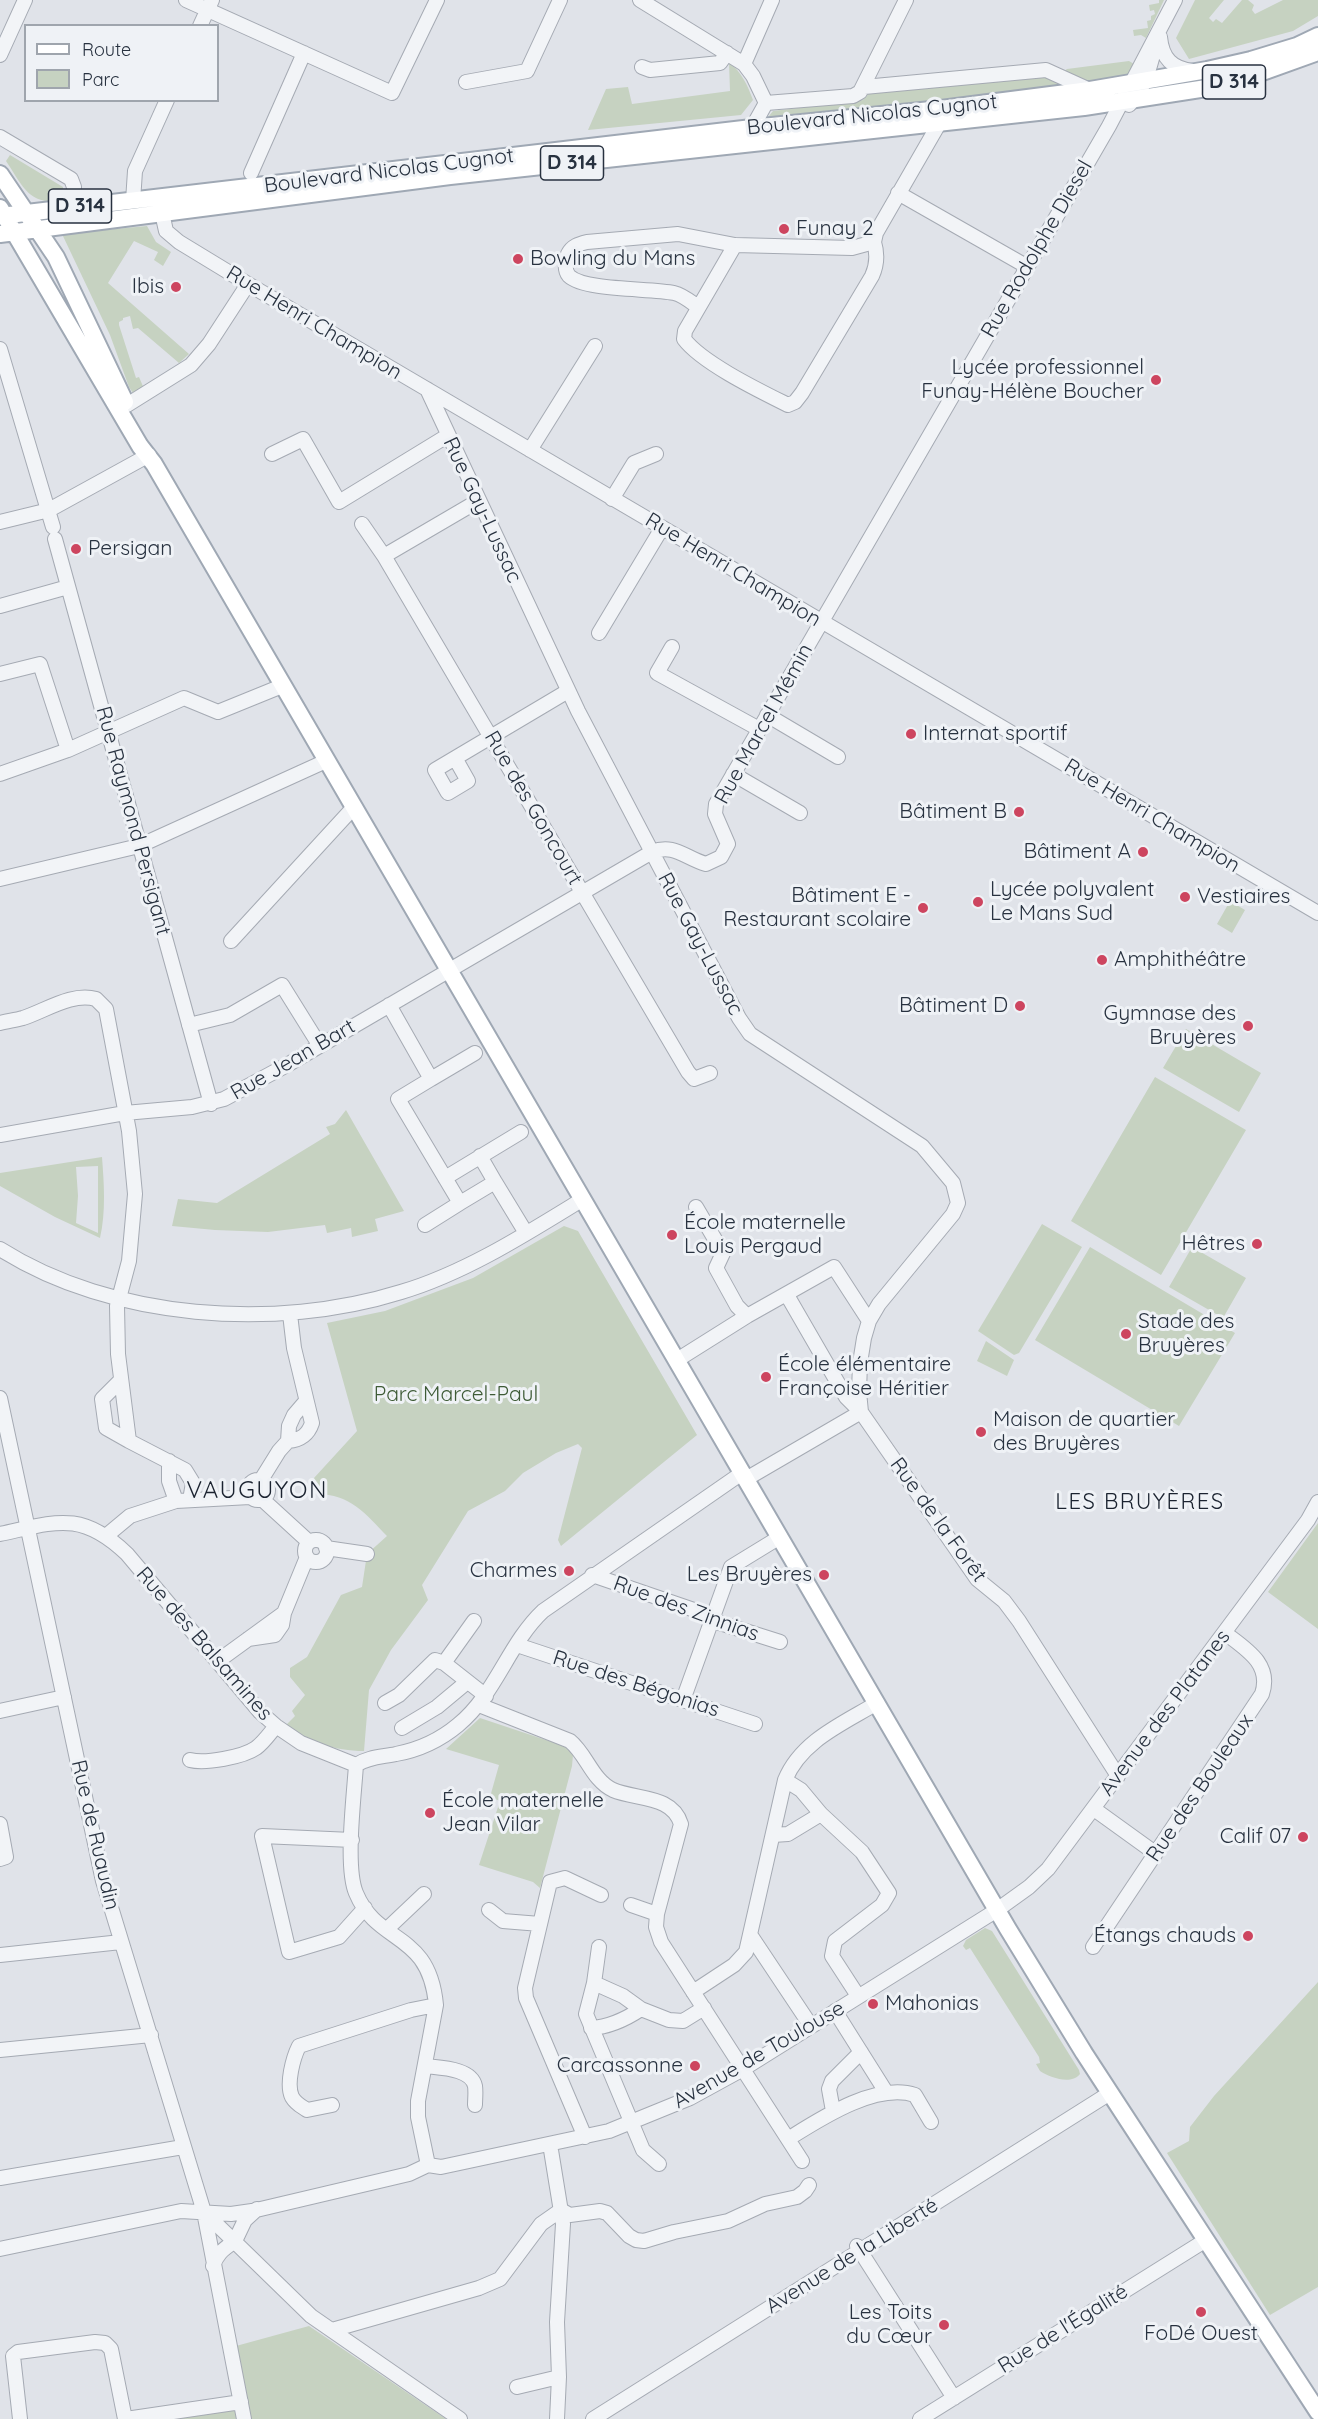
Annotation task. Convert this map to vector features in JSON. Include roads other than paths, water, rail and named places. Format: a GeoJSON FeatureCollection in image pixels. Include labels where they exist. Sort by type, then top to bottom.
{"type":"FeatureCollection","features":[{"type":"Feature","properties":{"kind":"main road","name":"Boulevard Nicolas Cugnot"},"geometry":{"type":"LineString","coordinates":[[1133,91],[1274,54],[1318,36]]}},
{"type":"Feature","properties":{"kind":"main road","name":"Boulevard Nicolas Cugnot"},"geometry":{"type":"LineString","coordinates":[[10,213],[133,201],[752,128],[1094,94],[1226,85],[1318,52]]}},
{"type":"Feature","properties":{"kind":"main road","name":"Boulevard Nicolas Cugnot"},"geometry":{"type":"LineString","coordinates":[[23,231],[450,176],[940,122],[1094,94]]}},
{"type":"Feature","properties":{"kind":"main road"},"geometry":{"type":"LineString","coordinates":[[0,174],[10,213],[18,219],[140,446],[149,455],[997,1910],[1110,2093],[1318,2412]]}},
{"type":"Feature","properties":{"kind":"main road"},"geometry":{"type":"LineString","coordinates":[[0,189],[10,213],[96,341],[146,441],[149,455]]}},
{"type":"Feature","properties":{"kind":"street"},"geometry":{"type":"LineString","coordinates":[[0,55],[25,0]]}},
{"type":"Feature","properties":{"kind":"street"},"geometry":{"type":"LineString","coordinates":[[186,0],[209,5],[304,53],[392,93],[433,1]]}},
{"type":"Feature","properties":{"kind":"street"},"geometry":{"type":"LineString","coordinates":[[466,82],[527,71],[560,0]]}},
{"type":"Feature","properties":{"kind":"street"},"geometry":{"type":"LineString","coordinates":[[640,0],[661,6],[744,64],[750,70],[766,103]]}},
{"type":"Feature","properties":{"kind":"street"},"geometry":{"type":"LineString","coordinates":[[744,64],[772,0]]}},
{"type":"Feature","properties":{"kind":"street"},"geometry":{"type":"LineString","coordinates":[[858,91],[906,0]]}},
{"type":"Feature","properties":{"kind":"street","name":"Rue Rodolphe Diesel"},"geometry":{"type":"LineString","coordinates":[[822,622],[1026,266],[1109,126],[1133,91],[1175,0]]}},
{"type":"Feature","properties":{"kind":"street"},"geometry":{"type":"LineString","coordinates":[[201,24],[209,5]]}},
{"type":"Feature","properties":{"kind":"street"},"geometry":{"type":"LineString","coordinates":[[1159,33],[1165,57],[1174,65],[1190,71],[1207,70]]}},
{"type":"Feature","properties":{"kind":"street"},"geometry":{"type":"LineString","coordinates":[[251,174],[304,53]]}},
{"type":"Feature","properties":{"kind":"street"},"geometry":{"type":"LineString","coordinates":[[642,67],[650,70],[720,63],[727,53]]}},
{"type":"Feature","properties":{"kind":"street"},"geometry":{"type":"LineString","coordinates":[[766,103],[1046,70],[1094,94]]}},
{"type":"Feature","properties":{"kind":"street"},"geometry":{"type":"LineString","coordinates":[[133,201],[135,171],[166,102]]}},
{"type":"Feature","properties":{"kind":"street"},"geometry":{"type":"LineString","coordinates":[[752,128],[766,103]]}},
{"type":"Feature","properties":{"kind":"street"},"geometry":{"type":"LineString","coordinates":[[735,244],[685,331],[684,339],[691,348],[741,380],[788,405],[795,402],[802,393],[863,293],[876,265],[874,242],[876,233],[940,122]]}},
{"type":"Feature","properties":{"kind":"street"},"geometry":{"type":"LineString","coordinates":[[0,137],[71,179],[74,187]]}},
{"type":"Feature","properties":{"kind":"street"},"geometry":{"type":"LineString","coordinates":[[898,193],[1026,266]]}},
{"type":"Feature","properties":{"kind":"street","name":"Rue Henri Champion"},"geometry":{"type":"LineString","coordinates":[[162,213],[166,231],[179,242],[248,284],[1318,914]]}},
{"type":"Feature","properties":{"kind":"street"},"geometry":{"type":"LineString","coordinates":[[698,307],[678,294],[597,286],[570,277],[566,271],[566,260],[570,250],[577,244],[587,242],[678,234],[735,244],[852,248],[874,242]]}},
{"type":"Feature","properties":{"kind":"street"},"geometry":{"type":"LineString","coordinates":[[127,405],[191,365],[210,344],[248,284]]}},
{"type":"Feature","properties":{"kind":"street"},"geometry":{"type":"LineString","coordinates":[[531,450],[595,346]]}},
{"type":"Feature","properties":{"kind":"street","name":"Rue Raymond Persigant"},"geometry":{"type":"LineString","coordinates":[[0,349],[49,510],[68,587],[211,1104]]}},
{"type":"Feature","properties":{"kind":"street","name":"Rue Gay-Lussac"},"geometry":{"type":"LineString","coordinates":[[427,389],[568,691],[739,1018],[750,1034],[922,1146],[953,1183],[958,1203],[953,1214],[879,1304],[869,1321],[860,1363],[861,1412]]}},
{"type":"Feature","properties":{"kind":"street"},"geometry":{"type":"LineString","coordinates":[[272,453],[303,439],[339,502],[447,436]]}},
{"type":"Feature","properties":{"kind":"street"},"geometry":{"type":"LineString","coordinates":[[612,499],[634,463],[656,454]]}},
{"type":"Feature","properties":{"kind":"street"},"geometry":{"type":"LineString","coordinates":[[0,522],[49,510],[149,455]]}},
{"type":"Feature","properties":{"kind":"street"},"geometry":{"type":"LineString","coordinates":[[384,556],[478,501]]}},
{"type":"Feature","properties":{"kind":"street","name":"Rue des Goncourt"},"geometry":{"type":"LineString","coordinates":[[362,524],[384,556],[688,1072],[694,1079],[710,1073]]}},
{"type":"Feature","properties":{"kind":"street"},"geometry":{"type":"LineString","coordinates":[[599,633],[662,528]]}},
{"type":"Feature","properties":{"kind":"street"},"geometry":{"type":"LineString","coordinates":[[0,606],[68,587]]}},
{"type":"Feature","properties":{"kind":"street","name":"Rue Marcel Mémin"},"geometry":{"type":"LineString","coordinates":[[652,852],[672,848],[706,864],[721,857],[728,844],[715,814],[716,804],[822,622]]}},
{"type":"Feature","properties":{"kind":"street"},"geometry":{"type":"LineString","coordinates":[[672,647],[657,673],[759,729]]}},
{"type":"Feature","properties":{"kind":"street"},"geometry":{"type":"LineString","coordinates":[[0,674],[40,664],[68,750]]}},
{"type":"Feature","properties":{"kind":"street"},"geometry":{"type":"LineString","coordinates":[[0,774],[68,750],[184,698],[218,712],[282,686]]}},
{"type":"Feature","properties":{"kind":"street"},"geometry":{"type":"LineString","coordinates":[[455,758],[568,691]]}},
{"type":"Feature","properties":{"kind":"street"},"geometry":{"type":"LineString","coordinates":[[767,715],[838,757]]}},
{"type":"Feature","properties":{"kind":"street"},"geometry":{"type":"LineString","coordinates":[[0,879],[139,846],[326,761]]}},
{"type":"Feature","properties":{"kind":"street"},"geometry":{"type":"LineString","coordinates":[[733,774],[800,813]]}},
{"type":"Feature","properties":{"kind":"street"},"geometry":{"type":"LineString","coordinates":[[231,941],[354,807]]}},
{"type":"Feature","properties":{"kind":"street","name":"Rue Jean Bart"},"geometry":{"type":"LineString","coordinates":[[0,1135],[125,1113],[211,1104],[224,1099],[320,1046],[652,852]]}},
{"type":"Feature","properties":{"kind":"street"},"geometry":{"type":"LineString","coordinates":[[189,1025],[230,1015],[282,986],[320,1046]]}},
{"type":"Feature","properties":{"kind":"street"},"geometry":{"type":"LineString","coordinates":[[0,1023],[24,1018],[71,1000],[92,998],[100,1001],[108,1016],[133,1163],[135,1194],[129,1261],[117,1306],[118,1354],[129,1441]]}},
{"type":"Feature","properties":{"kind":"street"},"geometry":{"type":"LineString","coordinates":[[389,1005],[431,1079]]}},
{"type":"Feature","properties":{"kind":"street"},"geometry":{"type":"LineString","coordinates":[[460,1203],[398,1099],[475,1053]]}},
{"type":"Feature","properties":{"kind":"street"},"geometry":{"type":"LineString","coordinates":[[445,1178],[521,1132]]}},
{"type":"Feature","properties":{"kind":"street"},"geometry":{"type":"LineString","coordinates":[[480,1156],[526,1233]]}},
{"type":"Feature","properties":{"kind":"street"},"geometry":{"type":"LineString","coordinates":[[424,1225],[495,1182]]}},
{"type":"Feature","properties":{"kind":"street"},"geometry":{"type":"LineString","coordinates":[[0,1249],[35,1268],[99,1293],[120,1298],[208,1313],[290,1314],[346,1306],[401,1292],[472,1263],[583,1199]]}},
{"type":"Feature","properties":{"kind":"street"},"geometry":{"type":"LineString","coordinates":[[696,1207],[723,1253],[716,1268],[737,1306],[747,1316]]}},
{"type":"Feature","properties":{"kind":"street"},"geometry":{"type":"LineString","coordinates":[[677,1360],[747,1316],[834,1267],[869,1321]]}},
{"type":"Feature","properties":{"kind":"street","name":"Rue de la Forêt"},"geometry":{"type":"LineString","coordinates":[[787,1295],[846,1397],[861,1412],[977,1579],[1004,1601],[1019,1621],[1118,1776]]}},
{"type":"Feature","properties":{"kind":"street"},"geometry":{"type":"LineString","coordinates":[[288,1441],[298,1440],[310,1429],[312,1423],[290,1314]]}},
{"type":"Feature","properties":{"kind":"street"},"geometry":{"type":"LineString","coordinates":[[122,1380],[102,1399],[106,1428],[185,1470],[194,1483],[190,1500]]}},
{"type":"Feature","properties":{"kind":"street","name":"Rue de Ruaudin"},"geometry":{"type":"LineString","coordinates":[[0,1398],[103,1881],[204,2212],[244,2419]]}},
{"type":"Feature","properties":{"kind":"street"},"geometry":{"type":"LineString","coordinates":[[306,1401],[294,1415],[288,1441],[261,1480],[250,1484],[248,1490],[309,1542]]}},
{"type":"Feature","properties":{"kind":"street"},"geometry":{"type":"LineString","coordinates":[[428,2165],[418,2116],[418,2101],[436,2005],[433,1980],[425,1963],[411,1946],[375,1920],[365,1908],[352,1883],[356,1765],[363,1760],[411,1751],[432,1742],[458,1726],[482,1701],[527,1628],[543,1611],[592,1575],[744,1476],[861,1412]]}},
{"type":"Feature","properties":{"kind":"street"},"geometry":{"type":"LineString","coordinates":[[169,1461],[168,1481],[176,1501]]}},
{"type":"Feature","properties":{"kind":"street"},"geometry":{"type":"LineString","coordinates":[[106,1536],[130,1516],[176,1501],[256,1498]]}},
{"type":"Feature","properties":{"kind":"street","name":"Avenue des Platanes"},"geometry":{"type":"LineString","coordinates":[[997,1910],[1029,1887],[1048,1869],[1225,1633],[1308,1520],[1318,1502]]}},
{"type":"Feature","properties":{"kind":"street","name":"Rue des Balsamines"},"geometry":{"type":"LineString","coordinates":[[0,1534],[45,1523],[72,1523],[106,1536],[127,1554],[260,1712],[301,1743],[356,1765]]}},
{"type":"Feature","properties":{"kind":"street"},"geometry":{"type":"LineString","coordinates":[[683,1700],[731,1567],[780,1537]]}},
{"type":"Feature","properties":{"kind":"street"},"geometry":{"type":"LineString","coordinates":[[218,1661],[248,1639],[275,1635],[282,1625],[284,1613],[307,1557],[305,1548],[309,1542],[320,1540],[326,1548],[326,1554],[322,1560],[313,1561],[307,1557]]}},
{"type":"Feature","properties":{"kind":"street"},"geometry":{"type":"LineString","coordinates":[[326,1548],[367,1554]]}},
{"type":"Feature","properties":{"kind":"street","name":"Rue des Zinnias"},"geometry":{"type":"LineString","coordinates":[[592,1575],[780,1642]]}},
{"type":"Feature","properties":{"kind":"street"},"geometry":{"type":"LineString","coordinates":[[444,1663],[474,1621]]}},
{"type":"Feature","properties":{"kind":"street","name":"Rue des Bouleaux"},"geometry":{"type":"LineString","coordinates":[[1094,1947],[1262,1694],[1265,1673],[1261,1664],[1225,1633]]}},
{"type":"Feature","properties":{"kind":"street","name":"Rue des Bégonias"},"geometry":{"type":"LineString","coordinates":[[517,1644],[755,1724]]}},
{"type":"Feature","properties":{"kind":"street"},"geometry":{"type":"LineString","coordinates":[[385,1703],[399,1695],[435,1660],[444,1663],[468,1682],[482,1701],[570,1741],[580,1750],[597,1778],[604,1785],[616,1791],[669,1805],[677,1813],[681,1824],[657,1914],[656,1927],[661,1942],[802,2161]]}},
{"type":"Feature","properties":{"kind":"street"},"geometry":{"type":"LineString","coordinates":[[402,1728],[437,1707],[468,1682]]}},
{"type":"Feature","properties":{"kind":"street"},"geometry":{"type":"LineString","coordinates":[[0,1711],[64,1697]]}},
{"type":"Feature","properties":{"kind":"street"},"geometry":{"type":"LineString","coordinates":[[693,1992],[734,1965],[746,1952],[752,1936],[785,1780],[797,1757],[808,1746],[877,1703]]}},
{"type":"Feature","properties":{"kind":"street"},"geometry":{"type":"LineString","coordinates":[[190,1760],[202,1763],[249,1752],[257,1748],[276,1726]]}},
{"type":"Feature","properties":{"kind":"street"},"geometry":{"type":"LineString","coordinates":[[785,1780],[801,1790],[821,1814],[862,1851],[889,1893],[882,1905],[835,1941],[833,1946],[832,1956],[858,1996]]}},
{"type":"Feature","properties":{"kind":"street"},"geometry":{"type":"LineString","coordinates":[[1094,1809],[1155,1853]]}},
{"type":"Feature","properties":{"kind":"street"},"geometry":{"type":"LineString","coordinates":[[773,1835],[788,1834],[821,1814]]}},
{"type":"Feature","properties":{"kind":"street"},"geometry":{"type":"LineString","coordinates":[[0,1824],[6,1857],[0,1859]]}},
{"type":"Feature","properties":{"kind":"street"},"geometry":{"type":"LineString","coordinates":[[352,1840],[262,1836],[289,1952],[339,1937],[365,1908]]}},
{"type":"Feature","properties":{"kind":"street"},"geometry":{"type":"LineString","coordinates":[[585,2137],[526,1998],[525,1988],[550,1882],[565,1878],[601,1895]]}},
{"type":"Feature","properties":{"kind":"street"},"geometry":{"type":"LineString","coordinates":[[387,1929],[424,1894]]}},
{"type":"Feature","properties":{"kind":"street"},"geometry":{"type":"LineString","coordinates":[[631,1905],[657,1914]]}},
{"type":"Feature","properties":{"kind":"street"},"geometry":{"type":"LineString","coordinates":[[489,1910],[502,1921],[540,1924]]}},
{"type":"Feature","properties":{"kind":"street","name":"Avenue de Toulouse"},"geometry":{"type":"LineString","coordinates":[[0,2249],[181,2211],[231,2214],[257,2209],[410,2174],[428,2165],[441,2167],[585,2137],[632,2123],[690,2098],[743,2069],[997,1910]]}},
{"type":"Feature","properties":{"kind":"street"},"geometry":{"type":"LineString","coordinates":[[752,1936],[811,2026]]}},
{"type":"Feature","properties":{"kind":"street"},"geometry":{"type":"LineString","coordinates":[[0,1955],[121,1942]]}},
{"type":"Feature","properties":{"kind":"street"},"geometry":{"type":"LineString","coordinates":[[599,1947],[594,1983],[586,2014],[643,2150],[659,2164]]}},
{"type":"Feature","properties":{"kind":"street"},"geometry":{"type":"LineString","coordinates":[[594,1983],[622,1996],[641,2009],[669,2020],[683,2021],[704,2008]]}},
{"type":"Feature","properties":{"kind":"street"},"geometry":{"type":"LineString","coordinates":[[332,2105],[307,2110],[294,2100],[291,2094],[291,2082],[294,2056],[299,2046],[411,2010],[436,2005]]}},
{"type":"Feature","properties":{"kind":"street"},"geometry":{"type":"LineString","coordinates":[[591,2028],[618,2022],[641,2009]]}},
{"type":"Feature","properties":{"kind":"street"},"geometry":{"type":"LineString","coordinates":[[835,2011],[886,2092]]}},
{"type":"Feature","properties":{"kind":"street"},"geometry":{"type":"LineString","coordinates":[[0,2050],[151,2035]]}},
{"type":"Feature","properties":{"kind":"street"},"geometry":{"type":"LineString","coordinates":[[833,2111],[829,2089],[832,2081],[861,2052]]}},
{"type":"Feature","properties":{"kind":"street"},"geometry":{"type":"LineString","coordinates":[[425,2066],[462,2072],[470,2076],[475,2085],[476,2105]]}},
{"type":"Feature","properties":{"kind":"street"},"geometry":{"type":"LineString","coordinates":[[788,2139],[833,2111],[886,2092],[903,2091],[915,2095],[932,2122]]}},
{"type":"Feature","properties":{"kind":"street","name":"Avenue de la Liberté"},"geometry":{"type":"LineString","coordinates":[[593,2419],[858,2249],[1110,2093]]}},
{"type":"Feature","properties":{"kind":"street"},"geometry":{"type":"LineString","coordinates":[[550,2144],[563,2228],[557,2322],[560,2377],[557,2419]]}},
{"type":"Feature","properties":{"kind":"street"},"geometry":{"type":"LineString","coordinates":[[0,2178],[183,2147]]}},
{"type":"Feature","properties":{"kind":"street"},"geometry":{"type":"LineString","coordinates":[[561,2210],[570,2215],[600,2211],[607,2213],[629,2236],[644,2241],[674,2232],[728,2221],[765,2204],[797,2197],[809,2185]]}},
{"type":"Feature","properties":{"kind":"street"},"geometry":{"type":"LineString","coordinates":[[213,2266],[216,2257],[235,2241],[245,2220],[257,2209]]}},
{"type":"Feature","properties":{"kind":"street"},"geometry":{"type":"LineString","coordinates":[[332,2330],[479,2288],[500,2279],[541,2224],[561,2210]]}},
{"type":"Feature","properties":{"kind":"street"},"geometry":{"type":"LineString","coordinates":[[204,2212],[298,2304],[459,2419]]}},
{"type":"Feature","properties":{"kind":"street","name":"Rue de l'Égalité"},"geometry":{"type":"LineString","coordinates":[[920,2419],[1206,2240]]}},
{"type":"Feature","properties":{"kind":"street"},"geometry":{"type":"LineString","coordinates":[[858,2249],[954,2398]]}},
{"type":"Feature","properties":{"kind":"street"},"geometry":{"type":"LineString","coordinates":[[20,2419],[13,2356],[18,2352],[95,2342],[105,2343],[111,2349],[126,2419],[241,2402]]}},
{"type":"Feature","properties":{"kind":"street"},"geometry":{"type":"LineString","coordinates":[[517,2387],[560,2377]]}},
{"type":"Feature","properties":{"kind":"place","name":"Funay 2"},"geometry":{"type":"Point","coordinates":[784,229]}},
{"type":"Feature","properties":{"kind":"place","name":"Bowling du Mans"},"geometry":{"type":"Point","coordinates":[518,259]}},
{"type":"Feature","properties":{"kind":"place","name":"Ibis"},"geometry":{"type":"Point","coordinates":[176,287]}},
{"type":"Feature","properties":{"kind":"place","name":"Lycée professionnel Funay-Hélène Boucher"},"geometry":{"type":"Point","coordinates":[1156,380]}},
{"type":"Feature","properties":{"kind":"place","name":"Persigan"},"geometry":{"type":"Point","coordinates":[76,549]}},
{"type":"Feature","properties":{"kind":"place","name":"Internat sportif"},"geometry":{"type":"Point","coordinates":[911,734]}},
{"type":"Feature","properties":{"kind":"place","name":"Bâtiment B"},"geometry":{"type":"Point","coordinates":[1019,812]}},
{"type":"Feature","properties":{"kind":"place","name":"Bâtiment A"},"geometry":{"type":"Point","coordinates":[1143,852]}},
{"type":"Feature","properties":{"kind":"place","name":"Vestiaires"},"geometry":{"type":"Point","coordinates":[1185,897]}},
{"type":"Feature","properties":{"kind":"place","name":"Lycée polyvalent Le Mans Sud"},"geometry":{"type":"Point","coordinates":[978,902]}},
{"type":"Feature","properties":{"kind":"place","name":"Bâtiment E - Restaurant scolaire"},"geometry":{"type":"Point","coordinates":[923,908]}},
{"type":"Feature","properties":{"kind":"place","name":"Amphithéâtre"},"geometry":{"type":"Point","coordinates":[1102,960]}},
{"type":"Feature","properties":{"kind":"place","name":"Bâtiment D"},"geometry":{"type":"Point","coordinates":[1020,1006]}},
{"type":"Feature","properties":{"kind":"place","name":"Gymnase des Bruyères"},"geometry":{"type":"Point","coordinates":[1248,1026]}},
{"type":"Feature","properties":{"kind":"place","name":"École maternelle Louis Pergaud"},"geometry":{"type":"Point","coordinates":[672,1235]}},
{"type":"Feature","properties":{"kind":"place","name":"Hêtres"},"geometry":{"type":"Point","coordinates":[1257,1244]}},
{"type":"Feature","properties":{"kind":"place","name":"Stade des Bruyères"},"geometry":{"type":"Point","coordinates":[1126,1334]}},
{"type":"Feature","properties":{"kind":"place","name":"École élémentaire Françoise Héritier"},"geometry":{"type":"Point","coordinates":[766,1377]}},
{"type":"Feature","properties":{"kind":"place","name":"Maison de quartier des Bruyères"},"geometry":{"type":"Point","coordinates":[981,1432]}},
{"type":"Feature","properties":{"kind":"place","name":"Charmes"},"geometry":{"type":"Point","coordinates":[569,1571]}},
{"type":"Feature","properties":{"kind":"place","name":"Les Bruyères"},"geometry":{"type":"Point","coordinates":[824,1575]}},
{"type":"Feature","properties":{"kind":"place","name":"École maternelle Jean Vilar"},"geometry":{"type":"Point","coordinates":[430,1813]}},
{"type":"Feature","properties":{"kind":"place","name":"Calif 07"},"geometry":{"type":"Point","coordinates":[1303,1837]}},
{"type":"Feature","properties":{"kind":"place","name":"Étangs chauds"},"geometry":{"type":"Point","coordinates":[1248,1936]}},
{"type":"Feature","properties":{"kind":"place","name":"Mahonias"},"geometry":{"type":"Point","coordinates":[873,2004]}},
{"type":"Feature","properties":{"kind":"place","name":"Carcassonne"},"geometry":{"type":"Point","coordinates":[695,2066]}},
{"type":"Feature","properties":{"kind":"place","name":"FoDé Ouest"},"geometry":{"type":"Point","coordinates":[1201,2312]}},
{"type":"Feature","properties":{"kind":"place","name":"Les Toits du Cœur"},"geometry":{"type":"Point","coordinates":[944,2325]}},
{"type":"Feature","properties":{"kind":"district","name":"VAUGUYON"},"geometry":{"type":"Point","coordinates":[257,1491]}},
{"type":"Feature","properties":{"kind":"district","name":"LES BRUYÈRES"},"geometry":{"type":"Point","coordinates":[1140,1502]}},
{"type":"Feature","properties":{"kind":"park label","name":"Parc Marcel-Paul"},"geometry":{"type":"Point","coordinates":[456,1395]}}]}
